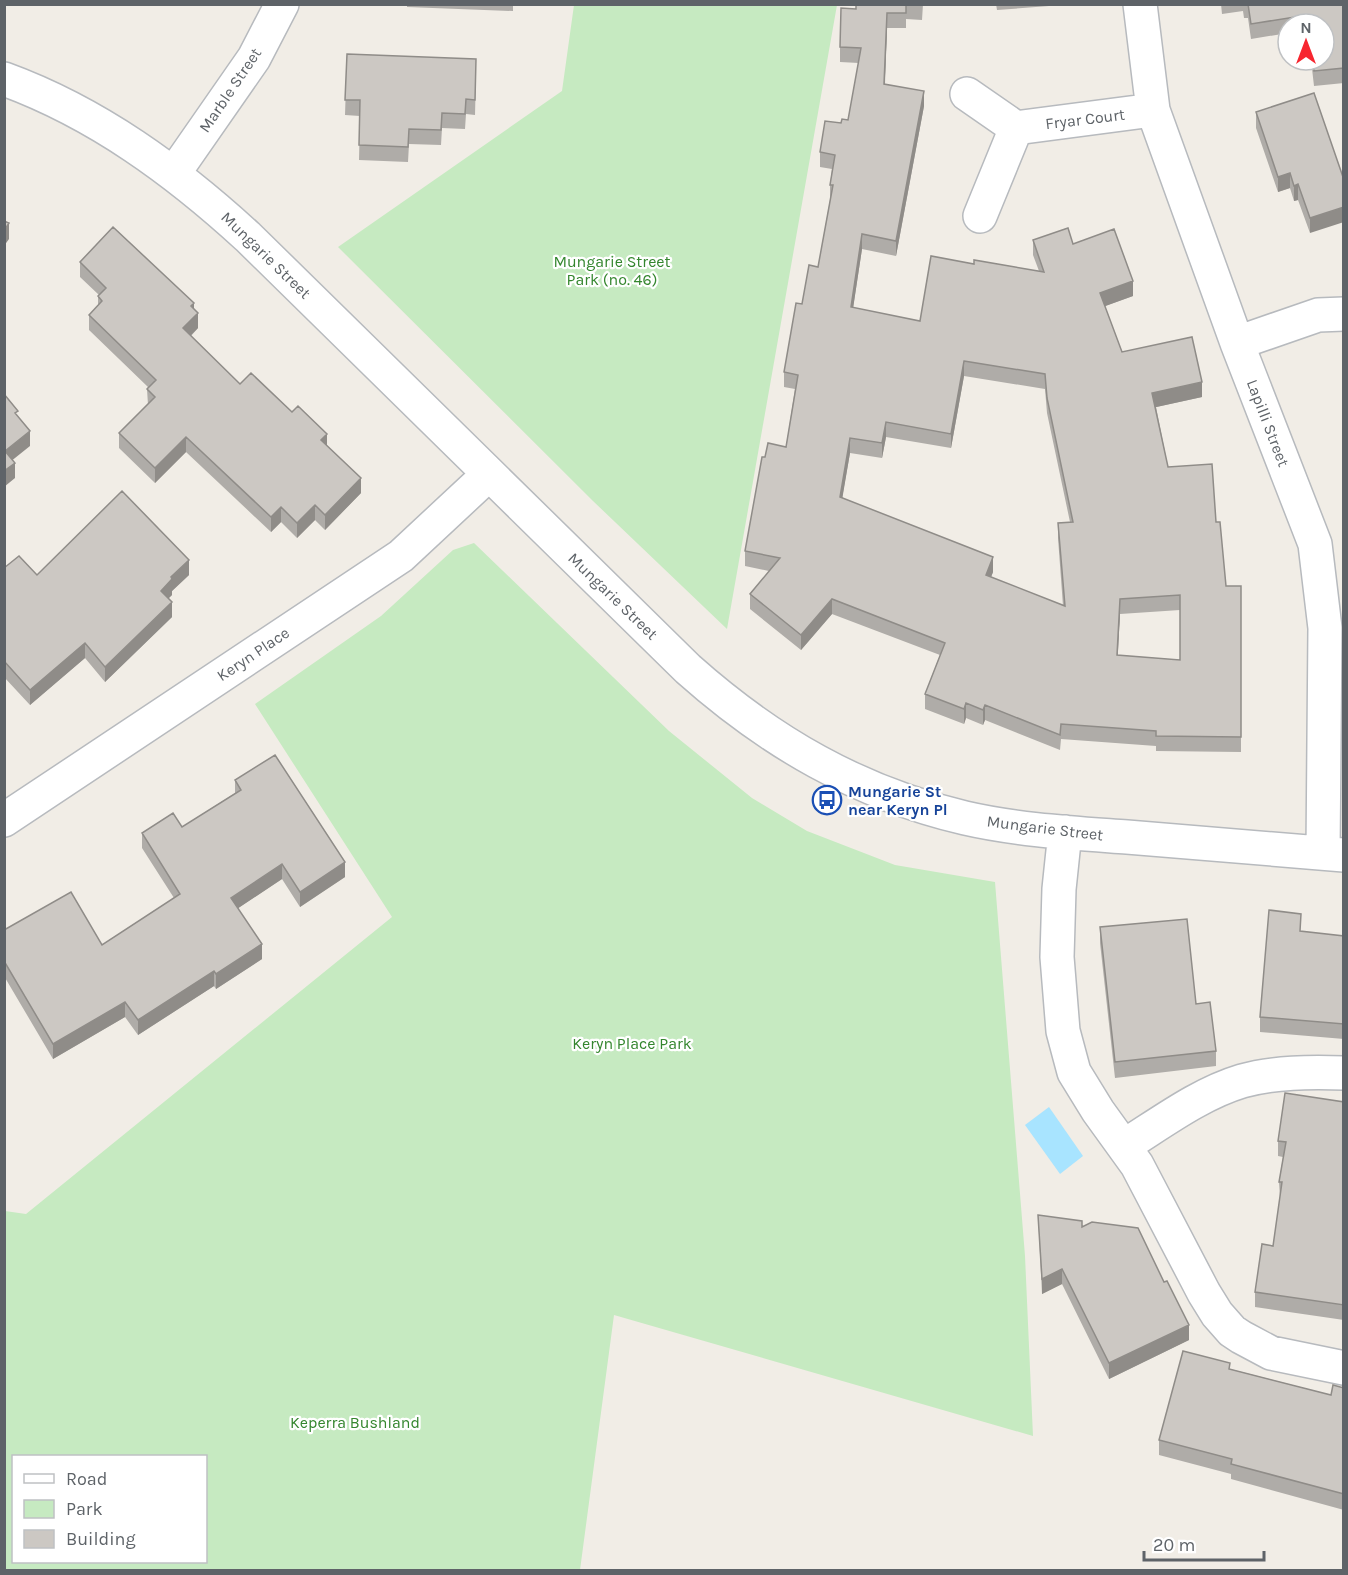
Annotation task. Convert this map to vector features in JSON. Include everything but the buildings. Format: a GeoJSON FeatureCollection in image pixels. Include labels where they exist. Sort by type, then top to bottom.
{"type":"FeatureCollection","features":[{"type":"Feature","properties":{"kind":"street","name":"Marble Street"},"geometry":{"type":"LineString","coordinates":[[174,173],[254,58],[282,4]]}},
{"type":"Feature","properties":{"kind":"street","name":"Lapilli Street"},"geometry":{"type":"LineString","coordinates":[[1140,4],[1153,110],[1237,343],[1315,544],[1325,628],[1333,854]]}},
{"type":"Feature","properties":{"kind":"street","name":"Mungarie Street"},"geometry":{"type":"LineString","coordinates":[[4,79],[29,88],[125,138],[212,204],[688,669],[724,701],[776,739],[843,775],[925,807],[965,818],[1007,826],[1065,832],[1333,854]]}},
{"type":"Feature","properties":{"kind":"street"},"geometry":{"type":"LineString","coordinates":[[967,94],[1016,128],[980,216]]}},
{"type":"Feature","properties":{"kind":"street","name":"Fryar Court"},"geometry":{"type":"LineString","coordinates":[[1016,128],[1153,110]]}},
{"type":"Feature","properties":{"kind":"street"},"geometry":{"type":"LineString","coordinates":[[1237,343],[1318,315],[1344,314]]}},
{"type":"Feature","properties":{"kind":"street","name":"Keryn Place"},"geometry":{"type":"LineString","coordinates":[[4,820],[401,556],[489,474]]}},
{"type":"Feature","properties":{"kind":"street"},"geometry":{"type":"LineString","coordinates":[[1065,832],[1059,889],[1058,937],[1063,1031],[1074,1072],[1145,1179],[1204,1293],[1232,1331],[1256,1347],[1271,1353],[1344,1368]]}},
{"type":"Feature","properties":{"kind":"street"},"geometry":{"type":"LineString","coordinates":[[1124,1146],[1196,1101],[1241,1082],[1276,1075],[1344,1073]]}},
{"type":"Feature","properties":{"kind":"green space","name":"Mungarie Street Park (no. 46)"},"geometry":{"type":"Polygon","coordinates":[[[574,5],[837,5],[727,629],[593,501],[338,247],[562,91],[574,5]]]}},
{"type":"Feature","properties":{"kind":"green space","name":"Keryn Place Park"},"geometry":{"type":"Polygon","coordinates":[[[474,543],[669,731],[752,798],[807,831],[895,865],[995,882],[1025,1256],[1033,1436],[614,1315],[580,1570],[5,1570],[5,1211],[26,1214],[392,917],[255,704],[381,616],[453,550],[474,543]]]}},
{"type":"Feature","properties":{"kind":"water"},"geometry":{"type":"Polygon","coordinates":[[[1049,1107],[1083,1156],[1060,1174],[1025,1125],[1049,1107]]]}},
{"type":"Feature","properties":{"kind":"place","name":"Mungarie St near Keryn Pl"},"geometry":{"type":"Point","coordinates":[827,800]}},
{"type":"Feature","properties":{"kind":"park label","name":"Keperra Bushland"},"geometry":{"type":"Point","coordinates":[355,1422]}}]}
